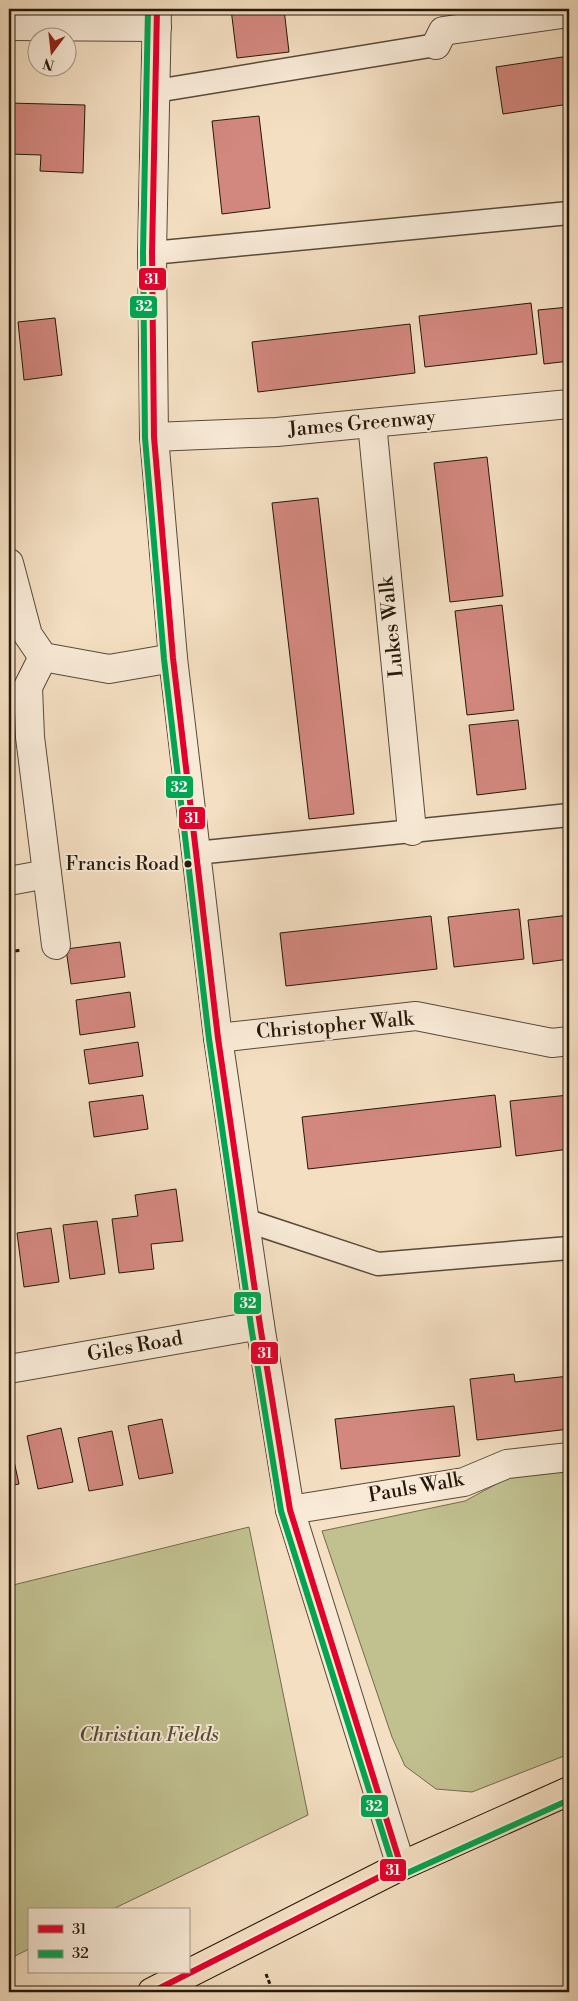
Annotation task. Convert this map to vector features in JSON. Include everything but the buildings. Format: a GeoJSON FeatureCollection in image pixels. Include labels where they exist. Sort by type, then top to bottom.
{"type":"FeatureCollection","features":[{"type":"Feature","properties":{"kind":"highway"},"geometry":{"type":"LineString","coordinates":[[190,1973],[401,1866],[569,1791]]}},
{"type":"Feature","properties":{"kind":"highway"},"geometry":{"type":"LineString","coordinates":[[152,1992],[188,1974]]}},
{"type":"Feature","properties":{"kind":"street"},"geometry":{"type":"LineString","coordinates":[[436,45],[443,32],[532,13],[569,13]]}},
{"type":"Feature","properties":{"kind":"street"},"geometry":{"type":"LineString","coordinates":[[9,26],[157,18],[152,253],[154,437],[173,658],[218,1038],[260,1325],[290,1510],[401,1866]]}},
{"type":"Feature","properties":{"kind":"street","name":"James Greenway"},"geometry":{"type":"LineString","coordinates":[[154,437],[277,432],[569,404]]}},
{"type":"Feature","properties":{"kind":"street","name":"Lukes Walk"},"geometry":{"type":"LineString","coordinates":[[372,423],[412,831]]}},
{"type":"Feature","properties":{"kind":"street"},"geometry":{"type":"LineString","coordinates":[[9,563],[28,635],[43,657],[109,669],[173,658]]}},
{"type":"Feature","properties":{"kind":"street"},"geometry":{"type":"LineString","coordinates":[[43,657],[28,686],[30,737],[56,945]]}},
{"type":"Feature","properties":{"kind":"street"},"geometry":{"type":"LineString","coordinates":[[9,881],[47,874]]}},
{"type":"Feature","properties":{"kind":"street","name":"Christopher Walk"},"geometry":{"type":"LineString","coordinates":[[218,1038],[416,1016],[552,1043],[569,1041]]}},
{"type":"Feature","properties":{"kind":"street","name":"Giles Road"},"geometry":{"type":"LineString","coordinates":[[9,1368],[260,1325]]}},
{"type":"Feature","properties":{"kind":"street","name":"Pauls Walk"},"geometry":{"type":"LineString","coordinates":[[290,1510],[464,1482],[507,1464],[569,1457]]}},
{"type":"Feature","properties":{"kind":"lane"},"geometry":{"type":"LineString","coordinates":[[156,91],[436,45]]}},
{"type":"Feature","properties":{"kind":"lane"},"geometry":{"type":"LineString","coordinates":[[152,253],[569,213]]}},
{"type":"Feature","properties":{"kind":"lane"},"geometry":{"type":"LineString","coordinates":[[196,853],[569,815]]}},
{"type":"Feature","properties":{"kind":"lane"},"geometry":{"type":"LineString","coordinates":[[245,1220],[378,1264],[569,1248]]}},
{"type":"Feature","properties":{"kind":"green space"},"geometry":{"type":"Polygon","coordinates":[[[569,1469],[569,1754],[472,1792],[436,1789],[405,1766],[392,1737],[322,1531],[465,1501],[515,1474],[569,1469]]]}},
{"type":"Feature","properties":{"kind":"green space","name":"Christian Fields"},"geometry":{"type":"Polygon","coordinates":[[[249,1527],[308,1815],[115,1908],[28,1908],[28,1950],[9,1959],[9,1586],[249,1527]]]}},
{"type":"Feature","properties":{"kind":"transit line","name":"32"},"geometry":{"type":"LineString","coordinates":[[148,9],[143,253],[145,438],[164,659],[209,1039],[251,1326],[281,1511],[395,1872],[399,1875],[405,1874],[569,1800]]}},
{"type":"Feature","properties":{"kind":"transit line","name":"31"},"geometry":{"type":"LineString","coordinates":[[157,9],[152,253],[154,437],[173,658],[218,1038],[260,1325],[290,1510],[401,1866],[190,1973]]}},
{"type":"Feature","properties":{"kind":"transit line","name":"31"},"geometry":{"type":"LineString","coordinates":[[152,1992],[188,1974]]}},
{"type":"Feature","properties":{"kind":"place","name":"Francis Road"},"geometry":{"type":"Point","coordinates":[188,864]}}]}
